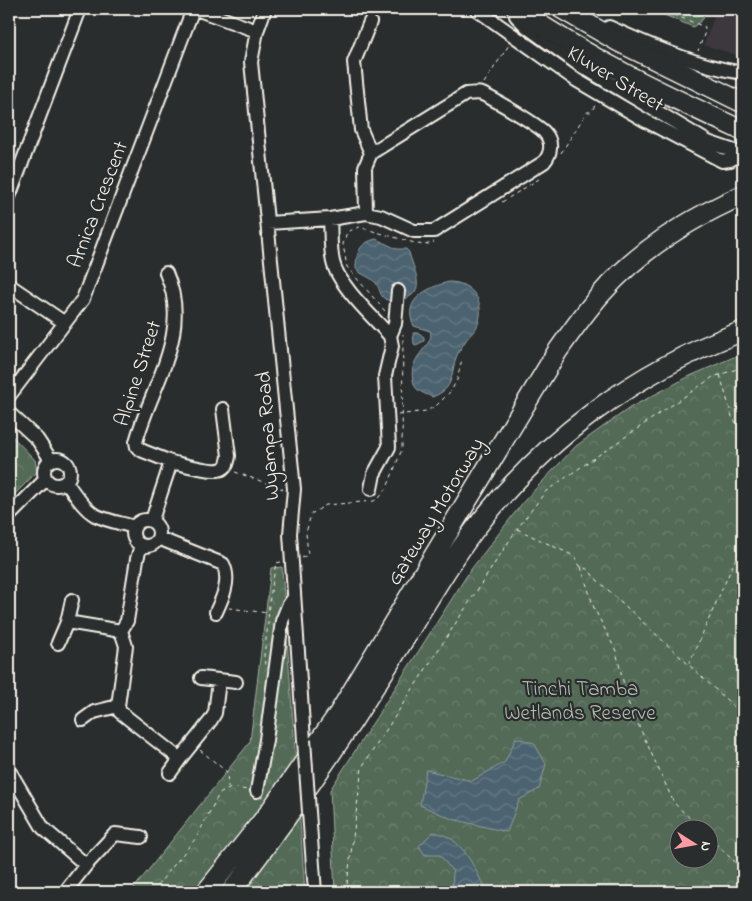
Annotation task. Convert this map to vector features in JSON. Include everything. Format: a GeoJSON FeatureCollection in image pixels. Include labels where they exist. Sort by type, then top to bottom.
{"type":"FeatureCollection","features":[{"type":"Feature","properties":{"kind":"highway"},"geometry":{"type":"LineString","coordinates":[[517,9],[567,42],[626,76],[741,131]]}},
{"type":"Feature","properties":{"kind":"highway"},"geometry":{"type":"LineString","coordinates":[[562,9],[665,66],[743,103]]}},
{"type":"Feature","properties":{"kind":"highway","name":"Gateway Motorway"},"geometry":{"type":"LineString","coordinates":[[206,892],[268,814],[339,713],[557,352],[579,321],[602,293],[630,265],[657,244],[709,211],[743,195]]}},
{"type":"Feature","properties":{"kind":"highway","name":"Gateway Motorway"},"geometry":{"type":"LineString","coordinates":[[231,892],[320,771],[386,670],[454,558],[483,518],[509,487],[544,452],[609,400],[665,366],[698,349],[743,331]]}},
{"type":"Feature","properties":{"kind":"street"},"geometry":{"type":"LineString","coordinates":[[9,197],[80,9]]}},
{"type":"Feature","properties":{"kind":"street"},"geometry":{"type":"LineString","coordinates":[[194,9],[257,31]]}},
{"type":"Feature","properties":{"kind":"street","name":"Arnica Crescent"},"geometry":{"type":"LineString","coordinates":[[9,396],[83,299],[194,9]]}},
{"type":"Feature","properties":{"kind":"street","name":"Wyampa Road"},"geometry":{"type":"LineString","coordinates":[[265,9],[257,31],[251,62],[294,489],[290,528],[314,892]]}},
{"type":"Feature","properties":{"kind":"street","name":"Kluver Street"},"geometry":{"type":"LineString","coordinates":[[476,9],[576,80],[716,158],[722,161],[730,160],[740,153]]}},
{"type":"Feature","properties":{"kind":"street"},"geometry":{"type":"LineString","coordinates":[[510,9],[528,28],[575,62],[708,142],[740,153],[741,131]]}},
{"type":"Feature","properties":{"kind":"street"},"geometry":{"type":"LineString","coordinates":[[579,20],[603,24],[630,37],[708,65],[743,73]]}},
{"type":"Feature","properties":{"kind":"street"},"geometry":{"type":"LineString","coordinates":[[370,22],[354,62],[361,130],[371,152]]}},
{"type":"Feature","properties":{"kind":"street"},"geometry":{"type":"LineString","coordinates":[[268,223],[330,219],[366,213],[381,216],[414,231],[434,231],[544,162],[550,155],[550,144],[546,134],[533,124],[480,93],[466,94],[371,152],[364,167],[366,213]]}},
{"type":"Feature","properties":{"kind":"street"},"geometry":{"type":"LineString","coordinates":[[330,219],[333,263],[338,275],[390,336],[392,346],[385,376],[389,446],[374,474],[371,488]]}},
{"type":"Feature","properties":{"kind":"street","name":"Alpine Street"},"geometry":{"type":"LineString","coordinates":[[166,273],[174,294],[175,328],[164,367],[136,442],[137,447],[143,451],[171,462]]}},
{"type":"Feature","properties":{"kind":"street"},"geometry":{"type":"LineString","coordinates":[[9,285],[65,323]]}},
{"type":"Feature","properties":{"kind":"street"},"geometry":{"type":"LineString","coordinates":[[390,336],[395,324],[398,290]]}},
{"type":"Feature","properties":{"kind":"street"},"geometry":{"type":"LineString","coordinates":[[152,520],[171,462],[216,470],[225,468],[229,456],[223,409]]}},
{"type":"Feature","properties":{"kind":"street"},"geometry":{"type":"LineString","coordinates":[[9,413],[37,439],[51,460]]}},
{"type":"Feature","properties":{"kind":"street"},"geometry":{"type":"LineString","coordinates":[[51,460],[60,460],[68,465],[70,474],[66,482],[55,485],[46,479],[44,471],[51,460]]}},
{"type":"Feature","properties":{"kind":"street"},"geometry":{"type":"LineString","coordinates":[[9,516],[46,479]]}},
{"type":"Feature","properties":{"kind":"street"},"geometry":{"type":"LineString","coordinates":[[66,482],[94,514],[113,522],[134,527]]}},
{"type":"Feature","properties":{"kind":"street"},"geometry":{"type":"LineString","coordinates":[[141,520],[152,520],[159,528],[158,538],[151,545],[141,545],[134,538],[134,527],[141,520]]}},
{"type":"Feature","properties":{"kind":"street"},"geometry":{"type":"LineString","coordinates":[[158,538],[223,564],[228,579],[217,609]]}},
{"type":"Feature","properties":{"kind":"street"},"geometry":{"type":"LineString","coordinates":[[141,545],[127,621],[121,631],[126,646],[118,706],[120,712],[132,723],[180,759]]}},
{"type":"Feature","properties":{"kind":"street"},"geometry":{"type":"LineString","coordinates":[[257,791],[282,621],[288,606],[294,599]]}},
{"type":"Feature","properties":{"kind":"street"},"geometry":{"type":"LineString","coordinates":[[58,642],[67,622],[72,600]]}},
{"type":"Feature","properties":{"kind":"street"},"geometry":{"type":"LineString","coordinates":[[67,622],[121,631]]}},
{"type":"Feature","properties":{"kind":"street"},"geometry":{"type":"LineString","coordinates":[[201,678],[236,682]]}},
{"type":"Feature","properties":{"kind":"street"},"geometry":{"type":"LineString","coordinates":[[170,773],[212,720],[215,713],[219,681]]}},
{"type":"Feature","properties":{"kind":"street"},"geometry":{"type":"LineString","coordinates":[[83,720],[94,712],[118,706]]}},
{"type":"Feature","properties":{"kind":"street"},"geometry":{"type":"LineString","coordinates":[[9,770],[43,828],[86,865]]}},
{"type":"Feature","properties":{"kind":"street"},"geometry":{"type":"LineString","coordinates":[[65,892],[112,829],[141,838]]}},
{"type":"Feature","properties":{"kind":"path"},"geometry":{"type":"LineString","coordinates":[[659,9],[705,27],[698,53],[708,65]]}},
{"type":"Feature","properties":{"kind":"path"},"geometry":{"type":"LineString","coordinates":[[480,93],[481,87],[508,45],[511,47],[517,38]]}},
{"type":"Feature","properties":{"kind":"path"},"geometry":{"type":"LineString","coordinates":[[550,155],[556,160],[587,112],[591,112],[601,95]]}},
{"type":"Feature","properties":{"kind":"path"},"geometry":{"type":"LineString","coordinates":[[387,416],[426,411],[436,406],[457,380],[462,359]]}},
{"type":"Feature","properties":{"kind":"path"},"geometry":{"type":"LineString","coordinates":[[346,892],[362,767],[517,529],[546,491],[705,382],[743,367]]}},
{"type":"Feature","properties":{"kind":"path"},"geometry":{"type":"LineString","coordinates":[[720,375],[733,420],[743,427]]}},
{"type":"Feature","properties":{"kind":"path"},"geometry":{"type":"LineString","coordinates":[[225,468],[284,489]]}},
{"type":"Feature","properties":{"kind":"path"},"geometry":{"type":"LineString","coordinates":[[517,529],[574,556],[580,566],[594,608],[616,651],[628,702],[674,803],[690,818]]}},
{"type":"Feature","properties":{"kind":"path"},"geometry":{"type":"LineString","coordinates":[[688,666],[743,542]]}},
{"type":"Feature","properties":{"kind":"path"},"geometry":{"type":"LineString","coordinates":[[275,668],[267,666],[264,661],[268,613],[276,563],[284,562]]}},
{"type":"Feature","properties":{"kind":"path"},"geometry":{"type":"LineString","coordinates":[[580,566],[589,570],[594,577],[688,666],[743,715]]}},
{"type":"Feature","properties":{"kind":"path"},"geometry":{"type":"LineString","coordinates":[[217,609],[268,613]]}},
{"type":"Feature","properties":{"kind":"path"},"geometry":{"type":"LineString","coordinates":[[193,744],[227,772],[228,788]]}},
{"type":"Feature","properties":{"kind":"path"},"geometry":{"type":"LineString","coordinates":[[152,892],[196,838],[219,794],[233,787],[257,791]]}},
{"type":"Feature","properties":{"kind":"path"},"geometry":{"type":"LineString","coordinates":[[720,848],[743,870]]}},
{"type":"Feature","properties":{"kind":"shaded area"},"geometry":{"type":"Polygon","coordinates":[[[717,9],[743,9],[743,57],[704,45],[717,9]]]}},
{"type":"Feature","properties":{"kind":"green space"},"geometry":{"type":"Polygon","coordinates":[[[650,9],[706,9],[703,19],[693,27],[650,9]]]}},
{"type":"Feature","properties":{"kind":"green space","name":"Tinchi Tamba Wetlands Reserve"},"geometry":{"type":"Polygon","coordinates":[[[743,353],[743,892],[335,892],[330,790],[469,572],[524,501],[576,446],[631,407],[690,376],[743,353]]]}},
{"type":"Feature","properties":{"kind":"green space"},"geometry":{"type":"Polygon","coordinates":[[[9,433],[35,460],[37,472],[9,500],[9,433]]]}},
{"type":"Feature","properties":{"kind":"green space"},"geometry":{"type":"Polygon","coordinates":[[[282,567],[305,892],[131,892],[250,742],[271,568],[282,567]]]}},
{"type":"Feature","properties":{"kind":"water"},"geometry":{"type":"Polygon","coordinates":[[[376,239],[397,249],[406,249],[409,252],[417,279],[417,286],[411,296],[397,301],[389,301],[382,295],[375,282],[356,269],[358,254],[362,246],[376,239]]]}},
{"type":"Feature","properties":{"kind":"water"},"geometry":{"type":"Polygon","coordinates":[[[449,282],[464,285],[470,289],[478,301],[480,316],[476,328],[458,353],[449,384],[440,393],[432,397],[417,389],[413,380],[414,364],[431,336],[430,331],[414,326],[411,309],[414,302],[425,291],[449,282]]]}},
{"type":"Feature","properties":{"kind":"water"},"geometry":{"type":"Polygon","coordinates":[[[413,333],[419,333],[424,337],[424,341],[416,345],[414,344],[413,333]]]}},
{"type":"Feature","properties":{"kind":"water"},"geometry":{"type":"Polygon","coordinates":[[[516,738],[534,743],[546,764],[539,789],[519,800],[507,832],[452,819],[420,805],[426,770],[472,781],[505,762],[516,738]]]}},
{"type":"Feature","properties":{"kind":"water"},"geometry":{"type":"Polygon","coordinates":[[[433,832],[443,835],[460,846],[487,892],[452,892],[453,872],[440,855],[425,855],[419,846],[433,832]]]}}]}
